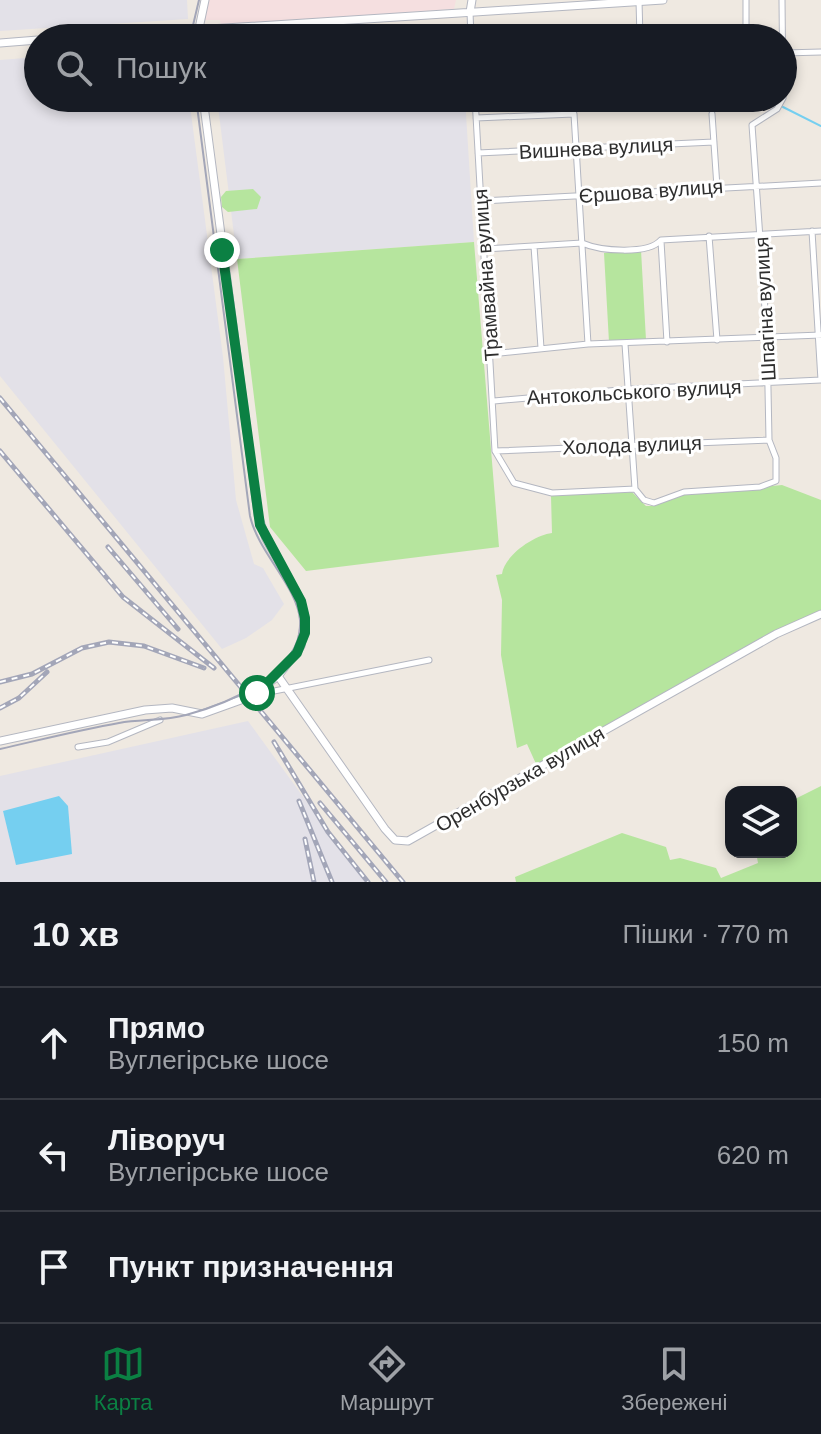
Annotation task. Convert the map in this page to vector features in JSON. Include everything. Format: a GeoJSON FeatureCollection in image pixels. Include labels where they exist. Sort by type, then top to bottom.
{"type":"FeatureCollection","features":[{"type":"Feature","properties":{"kind":"street"},"geometry":{"type":"LineString","coordinates":[[200,24],[205,0]]}},
{"type":"Feature","properties":{"kind":"street"},"geometry":{"type":"LineString","coordinates":[[470,24],[472,0]]}},
{"type":"Feature","properties":{"kind":"street"},"geometry":{"type":"LineString","coordinates":[[322,24],[663,0]]}},
{"type":"Feature","properties":{"kind":"street"},"geometry":{"type":"LineString","coordinates":[[746,0],[746,24]]}},
{"type":"Feature","properties":{"kind":"street"},"geometry":{"type":"LineString","coordinates":[[782,0],[783,24]]}},
{"type":"Feature","properties":{"kind":"street"},"geometry":{"type":"LineString","coordinates":[[639,1],[640,24]]}},
{"type":"Feature","properties":{"kind":"street"},"geometry":{"type":"LineString","coordinates":[[0,43],[24,41]]}},
{"type":"Feature","properties":{"kind":"street"},"geometry":{"type":"LineString","coordinates":[[797,53],[821,52]]}},
{"type":"Feature","properties":{"kind":"street"},"geometry":{"type":"LineString","coordinates":[[205,112],[258,515],[270,548],[305,612],[301,646],[278,676],[252,696]]}},
{"type":"Feature","properties":{"kind":"street","name":"Трамвайна вулиця"},"geometry":{"type":"LineString","coordinates":[[476,112],[495,451]]}},
{"type":"Feature","properties":{"kind":"street","name":"Шпагіна вулиця"},"geometry":{"type":"LineString","coordinates":[[635,489],[644,500],[654,503],[684,492],[768,486],[778,478],[769,440],[767,338],[752,125],[768,112]]}},
{"type":"Feature","properties":{"kind":"street"},"geometry":{"type":"LineString","coordinates":[[476,118],[574,114],[588,344]]}},
{"type":"Feature","properties":{"kind":"street"},"geometry":{"type":"LineString","coordinates":[[712,114],[717,187]]}},
{"type":"Feature","properties":{"kind":"street","name":"Вишнева вулиця"},"geometry":{"type":"LineString","coordinates":[[478,153],[577,151],[714,142]]}},
{"type":"Feature","properties":{"kind":"street","name":"Єршова вулиця"},"geometry":{"type":"LineString","coordinates":[[482,201],[821,183]]}},
{"type":"Feature","properties":{"kind":"street"},"geometry":{"type":"LineString","coordinates":[[812,231],[818,279],[821,380]]}},
{"type":"Feature","properties":{"kind":"street"},"geometry":{"type":"LineString","coordinates":[[484,249],[582,243],[594,248],[625,249],[653,246],[661,240],[821,231]]}},
{"type":"Feature","properties":{"kind":"street"},"geometry":{"type":"LineString","coordinates":[[709,236],[717,340]]}},
{"type":"Feature","properties":{"kind":"street"},"geometry":{"type":"LineString","coordinates":[[661,240],[667,342]]}},
{"type":"Feature","properties":{"kind":"street"},"geometry":{"type":"LineString","coordinates":[[534,246],[541,348]]}},
{"type":"Feature","properties":{"kind":"street"},"geometry":{"type":"LineString","coordinates":[[491,354],[588,344],[820,335]]}},
{"type":"Feature","properties":{"kind":"street"},"geometry":{"type":"LineString","coordinates":[[495,451],[514,483],[552,493],[635,489],[631,389],[625,344]]}},
{"type":"Feature","properties":{"kind":"street","name":"Антокольського вулиця"},"geometry":{"type":"LineString","coordinates":[[494,401],[631,389],[821,380]]}},
{"type":"Feature","properties":{"kind":"street","name":"Холода вулиця"},"geometry":{"type":"LineString","coordinates":[[495,451],[633,443],[769,440]]}},
{"type":"Feature","properties":{"kind":"street","name":"Оренбурзька вулиця"},"geometry":{"type":"LineString","coordinates":[[278,676],[385,829],[395,840],[408,841],[776,634],[821,614]]}},
{"type":"Feature","properties":{"kind":"street"},"geometry":{"type":"LineString","coordinates":[[0,741],[145,710],[172,708],[202,714],[252,696],[289,691],[429,660]]}},
{"type":"Feature","properties":{"kind":"street"},"geometry":{"type":"LineString","coordinates":[[78,747],[110,741],[160,720]]}},
{"type":"Feature","properties":{"kind":"shaded area"},"geometry":{"type":"Polygon","coordinates":[[[0,0],[187,0],[188,19],[110,24],[24,24],[24,29],[0,31],[0,0]]]}},
{"type":"Feature","properties":{"kind":"shaded area"},"geometry":{"type":"Polygon","coordinates":[[[207,0],[456,0],[454,9],[236,24],[203,20],[207,0]]]}},
{"type":"Feature","properties":{"kind":"shaded area"},"geometry":{"type":"Polygon","coordinates":[[[24,58],[24,112],[191,112],[223,357],[236,500],[254,564],[263,568],[284,604],[272,620],[246,638],[222,649],[0,376],[0,60],[24,58]]]}},
{"type":"Feature","properties":{"kind":"shaded area"},"geometry":{"type":"Polygon","coordinates":[[[219,112],[466,112],[474,242],[237,259],[219,112]]]}},
{"type":"Feature","properties":{"kind":"shaded area"},"geometry":{"type":"Polygon","coordinates":[[[248,721],[365,882],[0,882],[0,776],[248,721]]]}},
{"type":"Feature","properties":{"kind":"green space"},"geometry":{"type":"Polygon","coordinates":[[[253,189],[261,197],[257,209],[228,212],[222,207],[221,197],[226,191],[253,189]]]}},
{"type":"Feature","properties":{"kind":"green space"},"geometry":{"type":"Polygon","coordinates":[[[474,242],[499,547],[306,571],[270,527],[237,259],[474,242]]]}},
{"type":"Feature","properties":{"kind":"green space"},"geometry":{"type":"Polygon","coordinates":[[[641,250],[646,340],[609,342],[604,253],[641,250]]]}},
{"type":"Feature","properties":{"kind":"green space"},"geometry":{"type":"Polygon","coordinates":[[[782,485],[821,500],[821,612],[537,766],[527,744],[517,748],[501,655],[502,600],[496,575],[502,574],[508,560],[521,548],[552,533],[551,496],[632,492],[646,506],[654,506],[680,495],[782,485]]]}},
{"type":"Feature","properties":{"kind":"green space"},"geometry":{"type":"Polygon","coordinates":[[[821,786],[821,882],[516,882],[515,877],[622,833],[666,847],[670,860],[680,858],[716,868],[721,878],[758,863],[757,858],[797,858],[797,798],[821,786]]]}},
{"type":"Feature","properties":{"kind":"water"},"geometry":{"type":"Polygon","coordinates":[[[59,796],[68,806],[72,854],[16,865],[3,811],[59,796]]]}},
{"type":"Feature","properties":{"kind":"waterway"},"geometry":{"type":"LineString","coordinates":[[793,112],[821,126]]}},
{"type":"Feature","properties":{"kind":"tram line"},"geometry":{"type":"LineString","coordinates":[[193,24],[199,0]]}},
{"type":"Feature","properties":{"kind":"tram line"},"geometry":{"type":"LineString","coordinates":[[0,749],[104,726],[178,717],[222,703],[260,683],[276,670],[290,656],[298,639],[300,620],[292,594],[261,543],[250,516],[198,112]]}},
{"type":"Feature","properties":{"kind":"railway"},"geometry":{"type":"LineString","coordinates":[[0,398],[403,882]]}},
{"type":"Feature","properties":{"kind":"railway"},"geometry":{"type":"LineString","coordinates":[[0,451],[123,597],[214,668]]}},
{"type":"Feature","properties":{"kind":"railway"},"geometry":{"type":"LineString","coordinates":[[108,547],[178,629]]}},
{"type":"Feature","properties":{"kind":"railway"},"geometry":{"type":"LineString","coordinates":[[0,682],[32,674],[82,648],[109,642],[144,646],[204,668]]}},
{"type":"Feature","properties":{"kind":"railway"},"geometry":{"type":"LineString","coordinates":[[0,708],[19,698],[47,672]]}},
{"type":"Feature","properties":{"kind":"railway"},"geometry":{"type":"LineString","coordinates":[[274,742],[328,832],[368,882]]}},
{"type":"Feature","properties":{"kind":"railway"},"geometry":{"type":"LineString","coordinates":[[299,801],[332,882]]}},
{"type":"Feature","properties":{"kind":"railway"},"geometry":{"type":"LineString","coordinates":[[320,803],[386,882]]}},
{"type":"Feature","properties":{"kind":"railway"},"geometry":{"type":"LineString","coordinates":[[305,839],[314,882]]}},
{"type":"Feature","properties":{"kind":"route"},"geometry":{"type":"LineString","coordinates":[[222,250],[260,525],[301,601],[305,618],[305,633],[293,660],[257,693]]}}]}
